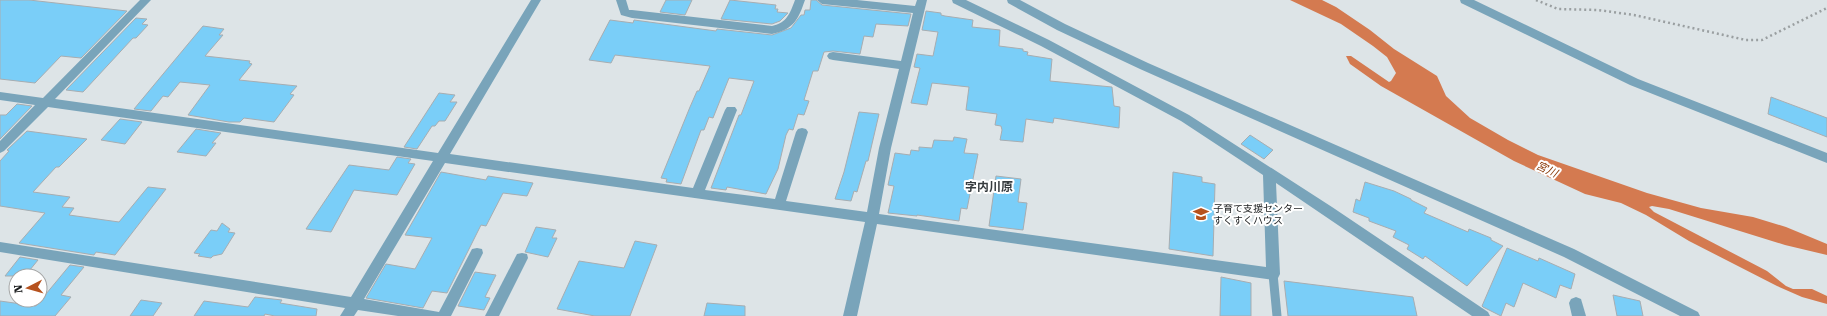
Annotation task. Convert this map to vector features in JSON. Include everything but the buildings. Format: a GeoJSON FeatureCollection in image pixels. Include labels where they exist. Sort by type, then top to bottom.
{"type":"FeatureCollection","features":[{"type":"Feature","properties":{"kind":"street"},"geometry":{"type":"LineString","coordinates":[[0,148],[146,0]]}},
{"type":"Feature","properties":{"kind":"street"},"geometry":{"type":"LineString","coordinates":[[348,316],[536,0]]}},
{"type":"Feature","properties":{"kind":"street"},"geometry":{"type":"LineString","coordinates":[[621,0],[625,12],[632,14],[772,30],[785,27],[790,23],[800,0]]}},
{"type":"Feature","properties":{"kind":"street"},"geometry":{"type":"LineString","coordinates":[[822,0],[921,5],[886,148],[850,316]]}},
{"type":"Feature","properties":{"kind":"street"},"geometry":{"type":"LineString","coordinates":[[957,0],[1045,44],[1185,118],[1427,276],[1483,316]]}},
{"type":"Feature","properties":{"kind":"street"},"geometry":{"type":"LineString","coordinates":[[1012,0],[1061,28],[1568,253],[1693,316]]}},
{"type":"Feature","properties":{"kind":"street"},"geometry":{"type":"LineString","coordinates":[[1465,0],[1634,82],[1827,158]]}},
{"type":"Feature","properties":{"kind":"street"},"geometry":{"type":"LineString","coordinates":[[833,56],[905,66]]}},
{"type":"Feature","properties":{"kind":"street"},"geometry":{"type":"LineString","coordinates":[[0,96],[46,101],[697,194],[1273,274],[1269,173]]}},
{"type":"Feature","properties":{"kind":"street"},"geometry":{"type":"LineString","coordinates":[[697,194],[731,110]]}},
{"type":"Feature","properties":{"kind":"street"},"geometry":{"type":"LineString","coordinates":[[779,205],[802,132]]}},
{"type":"Feature","properties":{"kind":"street"},"geometry":{"type":"LineString","coordinates":[[0,247],[435,316]]}},
{"type":"Feature","properties":{"kind":"street"},"geometry":{"type":"LineString","coordinates":[[444,316],[477,253]]}},
{"type":"Feature","properties":{"kind":"street"},"geometry":{"type":"LineString","coordinates":[[492,316],[522,258]]}},
{"type":"Feature","properties":{"kind":"lane"},"geometry":{"type":"LineString","coordinates":[[1273,274],[1277,316]]}},
{"type":"Feature","properties":{"kind":"path"},"geometry":{"type":"LineString","coordinates":[[1536,0],[1558,9],[1598,10],[1634,15],[1746,40],[1762,40],[1827,8]]}},
{"type":"Feature","properties":{"kind":"water","name":"宮川"},"geometry":{"type":"Polygon","coordinates":[[[1290,0],[1322,0],[1336,7],[1370,30],[1394,49],[1437,76],[1446,96],[1470,118],[1538,155],[1647,193],[1701,208],[1753,217],[1786,227],[1827,244],[1827,255],[1785,245],[1669,209],[1652,206],[1649,207],[1654,212],[1767,271],[1786,286],[1793,289],[1812,289],[1827,296],[1827,304],[1802,297],[1777,286],[1689,241],[1646,215],[1621,203],[1585,194],[1514,161],[1381,86],[1350,64],[1346,56],[1351,56],[1389,82],[1396,73],[1387,57],[1341,24],[1290,0]]]}},
{"type":"Feature","properties":{"kind":"place","name":"子育て支援センター すくすくハウス"},"geometry":{"type":"Point","coordinates":[1201,214]}},
{"type":"Feature","properties":{"kind":"district","name":"字内川原"},"geometry":{"type":"Point","coordinates":[989,187]}}]}
